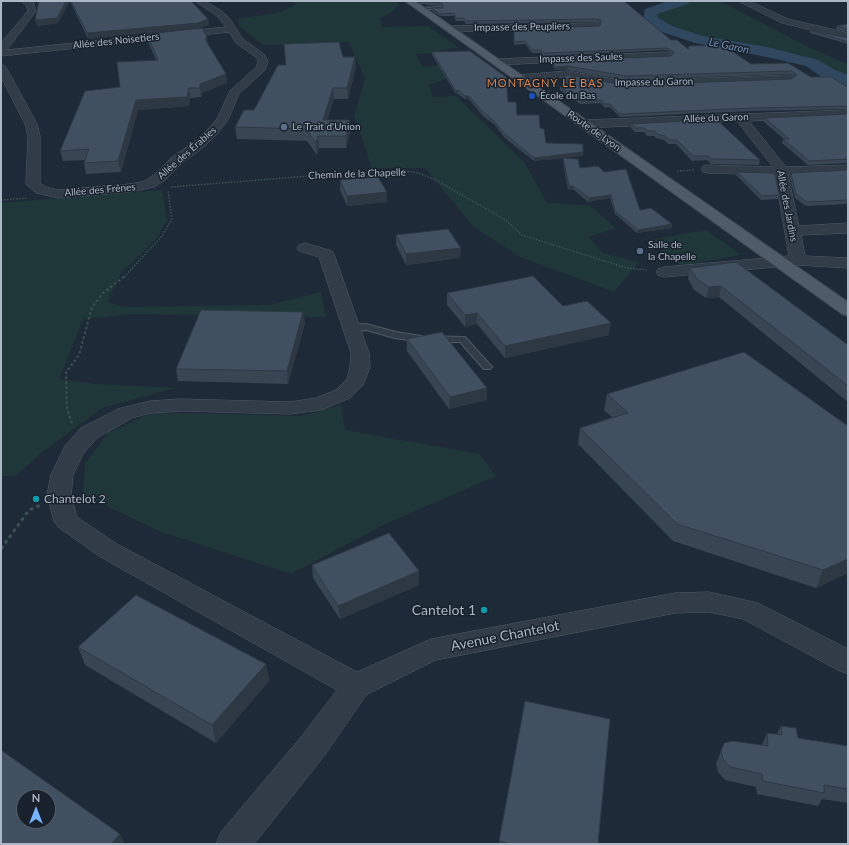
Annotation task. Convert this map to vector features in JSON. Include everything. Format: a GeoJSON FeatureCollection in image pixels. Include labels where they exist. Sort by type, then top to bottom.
{"type":"FeatureCollection","features":[{"type":"Feature","properties":{"kind":"main road","name":"Route de Lyon"},"geometry":{"type":"LineString","coordinates":[[410,2],[848,310]]}},
{"type":"Feature","properties":{"kind":"street"},"geometry":{"type":"LineString","coordinates":[[1,52],[3,47],[32,12],[30,4],[25,1]]}},
{"type":"Feature","properties":{"kind":"street"},"geometry":{"type":"LineString","coordinates":[[199,1],[220,14],[227,21],[231,29]]}},
{"type":"Feature","properties":{"kind":"street"},"geometry":{"type":"LineString","coordinates":[[410,2],[434,1]]}},
{"type":"Feature","properties":{"kind":"street"},"geometry":{"type":"LineString","coordinates":[[742,1],[785,21],[848,36]]}},
{"type":"Feature","properties":{"kind":"street"},"geometry":{"type":"LineString","coordinates":[[431,16],[443,12]]}},
{"type":"Feature","properties":{"kind":"street","name":"Impasse des Peupliers"},"geometry":{"type":"LineString","coordinates":[[448,29],[596,26]]}},
{"type":"Feature","properties":{"kind":"street","name":"Allée des Noisetiers"},"geometry":{"type":"LineString","coordinates":[[1,52],[231,29]]}},
{"type":"Feature","properties":{"kind":"street","name":"Allée des Érables"},"geometry":{"type":"LineString","coordinates":[[149,184],[160,177],[176,161],[201,143],[213,131],[222,120],[234,93],[263,65],[262,58],[239,41],[231,29]]}},
{"type":"Feature","properties":{"kind":"street","name":"Impasse des Saules"},"geometry":{"type":"LineString","coordinates":[[496,62],[667,55]]}},
{"type":"Feature","properties":{"kind":"street","name":"Allée des Frênes"},"geometry":{"type":"LineString","coordinates":[[1,67],[31,124],[34,136],[33,184],[41,190],[58,194],[130,188],[149,184]]}},
{"type":"Feature","properties":{"kind":"street","name":"Impasse du Garon"},"geometry":{"type":"LineString","coordinates":[[519,78],[567,74],[625,84],[790,78]]}},
{"type":"Feature","properties":{"kind":"street","name":"Allée du Garon"},"geometry":{"type":"LineString","coordinates":[[585,124],[848,113]]}},
{"type":"Feature","properties":{"kind":"street","name":"Allée des Jardins"},"geometry":{"type":"LineString","coordinates":[[740,117],[782,171],[791,231],[798,260]]}},
{"type":"Feature","properties":{"kind":"street"},"geometry":{"type":"LineString","coordinates":[[708,169],[782,171],[848,169]]}},
{"type":"Feature","properties":{"kind":"street"},"geometry":{"type":"LineString","coordinates":[[791,231],[848,228]]}},
{"type":"Feature","properties":{"kind":"street"},"geometry":{"type":"LineString","coordinates":[[305,248],[326,254],[360,353],[360,367],[356,381],[343,394],[321,404],[290,408],[180,405],[150,406],[125,413],[89,433],[73,450],[62,475],[59,495],[66,521],[108,550],[356,686]]}},
{"type":"Feature","properties":{"kind":"street"},"geometry":{"type":"LineString","coordinates":[[664,272],[798,260],[848,263]]}},
{"type":"Feature","properties":{"kind":"street","name":"Avenue Chantelot"},"geometry":{"type":"LineString","coordinates":[[233,844],[313,746],[356,686],[431,650],[675,603],[709,602],[749,610],[848,662]]}},
{"type":"Feature","properties":{"kind":"lane"},"geometry":{"type":"LineString","coordinates":[[421,9],[443,12]]}},
{"type":"Feature","properties":{"kind":"lane"},"geometry":{"type":"LineString","coordinates":[[351,328],[366,327],[395,335],[421,339],[462,339],[487,366]]}},
{"type":"Feature","properties":{"kind":"path"},"geometry":{"type":"LineString","coordinates":[[676,171],[708,169]]}},
{"type":"Feature","properties":{"kind":"path","name":"Chemin de la Chapelle"},"geometry":{"type":"LineString","coordinates":[[89,433],[72,423],[67,409],[66,372],[79,355],[92,307],[103,293],[125,276],[144,257],[162,236],[172,219],[168,187],[309,176],[401,171],[415,172],[434,179],[498,216],[522,235],[614,264],[639,270]]}},
{"type":"Feature","properties":{"kind":"path"},"geometry":{"type":"LineString","coordinates":[[1,549],[29,510],[59,495]]}},
{"type":"Feature","properties":{"kind":"green space"},"geometry":{"type":"Polygon","coordinates":[[[294,1],[395,1],[399,4],[394,11],[380,18],[381,27],[428,26],[459,48],[440,50],[441,53],[416,54],[422,67],[444,65],[451,77],[429,85],[433,97],[456,96],[524,162],[547,203],[589,205],[616,228],[588,237],[603,253],[639,262],[614,292],[520,257],[474,227],[425,168],[372,168],[354,115],[365,79],[349,42],[263,45],[240,27],[237,19],[281,12],[296,4],[294,1]]]}},
{"type":"Feature","properties":{"kind":"green space"},"geometry":{"type":"Polygon","coordinates":[[[676,1],[720,1],[810,48],[848,64],[848,83],[794,62],[748,50],[699,41],[676,34],[646,18],[648,11],[658,5],[676,1]]]}},
{"type":"Feature","properties":{"kind":"green space"},"geometry":{"type":"Polygon","coordinates":[[[162,190],[167,220],[157,238],[121,273],[107,302],[124,307],[269,305],[321,292],[326,317],[133,314],[83,319],[59,379],[96,384],[175,388],[102,408],[41,453],[16,476],[1,476],[1,203],[162,190]]]}},
{"type":"Feature","properties":{"kind":"green space"},"geometry":{"type":"Polygon","coordinates":[[[706,230],[741,255],[681,266],[649,240],[706,230]]]}},
{"type":"Feature","properties":{"kind":"green space"},"geometry":{"type":"Polygon","coordinates":[[[341,405],[345,430],[479,454],[496,476],[383,525],[291,574],[159,531],[83,495],[85,463],[108,433],[153,412],[300,416],[341,405]]]}},
{"type":"Feature","properties":{"kind":"building"},"geometry":{"type":"Polygon","coordinates":[[[39,1],[66,1],[57,18],[35,20],[39,1]]]}},
{"type":"Feature","properties":{"kind":"building"},"geometry":{"type":"Polygon","coordinates":[[[71,1],[191,1],[208,19],[198,23],[87,33],[71,1]]]}},
{"type":"Feature","properties":{"kind":"building"},"geometry":{"type":"Polygon","coordinates":[[[624,1],[671,40],[677,40],[688,49],[689,46],[723,45],[751,64],[788,63],[811,77],[831,77],[848,86],[848,106],[752,108],[620,114],[610,104],[605,104],[601,100],[581,101],[560,87],[572,85],[564,76],[567,75],[625,85],[791,79],[797,75],[792,71],[626,76],[568,66],[556,67],[551,61],[671,56],[674,52],[667,48],[544,53],[541,50],[532,50],[525,41],[514,42],[514,29],[600,26],[601,20],[466,21],[464,18],[456,18],[454,13],[440,14],[431,8],[442,8],[443,6],[441,3],[426,2],[624,1]]]}},
{"type":"Feature","properties":{"kind":"building"},"geometry":{"type":"Polygon","coordinates":[[[848,24],[848,29],[837,26],[848,24]]]}},
{"type":"Feature","properties":{"kind":"building"},"geometry":{"type":"Polygon","coordinates":[[[202,28],[207,37],[205,39],[226,74],[200,84],[200,88],[189,88],[187,97],[136,100],[118,161],[84,163],[89,149],[60,151],[85,91],[120,87],[117,62],[158,60],[147,34],[202,28]]]}},
{"type":"Feature","properties":{"kind":"building"},"geometry":{"type":"Polygon","coordinates":[[[810,30],[848,38],[848,42],[810,30]]]}},
{"type":"Feature","properties":{"kind":"building"},"geometry":{"type":"Polygon","coordinates":[[[339,42],[343,57],[355,57],[347,88],[333,88],[323,120],[350,120],[346,136],[318,136],[316,143],[306,129],[235,127],[244,110],[254,110],[278,65],[286,65],[284,44],[339,42]]]}},
{"type":"Feature","properties":{"kind":"building"},"geometry":{"type":"Polygon","coordinates":[[[470,51],[506,77],[508,102],[516,102],[517,115],[539,115],[540,128],[544,129],[546,143],[583,144],[583,152],[534,158],[505,134],[469,96],[465,96],[458,90],[456,91],[432,52],[470,51]]]}},
{"type":"Feature","properties":{"kind":"building"},"geometry":{"type":"Polygon","coordinates":[[[848,114],[848,159],[809,161],[783,139],[789,139],[765,118],[848,114]]]}},
{"type":"Feature","properties":{"kind":"building"},"geometry":{"type":"Polygon","coordinates":[[[716,119],[760,160],[712,159],[708,156],[693,156],[677,140],[669,140],[665,136],[657,134],[655,131],[648,131],[644,128],[635,128],[632,124],[716,119]]]}},
{"type":"Feature","properties":{"kind":"building"},"geometry":{"type":"Polygon","coordinates":[[[563,158],[578,159],[580,168],[598,166],[604,172],[626,169],[640,210],[651,208],[672,224],[638,230],[615,211],[611,195],[589,198],[573,186],[569,186],[563,158]]]}},
{"type":"Feature","properties":{"kind":"building"},"geometry":{"type":"Polygon","coordinates":[[[848,170],[848,200],[807,202],[796,194],[791,173],[848,170]]]}},
{"type":"Feature","properties":{"kind":"building"},"geometry":{"type":"Polygon","coordinates":[[[737,172],[771,173],[775,175],[779,195],[762,196],[737,172]]]}},
{"type":"Feature","properties":{"kind":"building"},"geometry":{"type":"Polygon","coordinates":[[[378,177],[387,192],[347,196],[340,180],[378,177]]]}},
{"type":"Feature","properties":{"kind":"building"},"geometry":{"type":"Polygon","coordinates":[[[448,229],[461,248],[406,254],[396,235],[448,229]]]}},
{"type":"Feature","properties":{"kind":"building"},"geometry":{"type":"Polygon","coordinates":[[[736,262],[848,345],[848,386],[721,286],[709,287],[697,279],[690,268],[736,262]]]}},
{"type":"Feature","properties":{"kind":"building"},"geometry":{"type":"Polygon","coordinates":[[[533,276],[563,306],[587,301],[611,323],[505,346],[477,313],[465,315],[447,293],[533,276]]]}},
{"type":"Feature","properties":{"kind":"building"},"geometry":{"type":"Polygon","coordinates":[[[201,310],[303,312],[287,371],[176,369],[201,310]]]}},
{"type":"Feature","properties":{"kind":"building"},"geometry":{"type":"Polygon","coordinates":[[[442,332],[487,388],[450,397],[407,339],[442,332]]]}},
{"type":"Feature","properties":{"kind":"building"},"geometry":{"type":"Polygon","coordinates":[[[744,352],[848,426],[848,559],[823,570],[677,524],[580,428],[628,413],[607,394],[744,352]]]}},
{"type":"Feature","properties":{"kind":"building"},"geometry":{"type":"Polygon","coordinates":[[[389,533],[419,571],[338,606],[312,565],[389,533]]]}},
{"type":"Feature","properties":{"kind":"building"},"geometry":{"type":"Polygon","coordinates":[[[136,595],[266,664],[212,725],[78,647],[136,595]]]}},
{"type":"Feature","properties":{"kind":"building"},"geometry":{"type":"Polygon","coordinates":[[[525,701],[610,719],[598,844],[510,844],[499,841],[525,701]]]}},
{"type":"Feature","properties":{"kind":"building"},"geometry":{"type":"Polygon","coordinates":[[[781,726],[796,728],[798,738],[848,746],[848,789],[824,785],[824,793],[763,781],[762,774],[730,767],[723,759],[721,751],[724,743],[733,741],[768,746],[767,733],[782,735],[781,726]]]}},
{"type":"Feature","properties":{"kind":"building"},"geometry":{"type":"Polygon","coordinates":[[[1,750],[120,834],[111,844],[1,844],[1,750]]]}},
{"type":"Feature","properties":{"kind":"waterway","name":"Le Garon"},"geometry":{"type":"LineString","coordinates":[[683,1],[657,8],[650,12],[650,19],[667,29],[700,40],[767,52],[812,63],[829,74],[848,81]]}},
{"type":"Feature","properties":{"kind":"place","name":"École du Bas"},"geometry":{"type":"Point","coordinates":[532,96]}},
{"type":"Feature","properties":{"kind":"place","name":"Le Trait d'Union"},"geometry":{"type":"Point","coordinates":[284,127]}},
{"type":"Feature","properties":{"kind":"place","name":"Salle de la Chapelle"},"geometry":{"type":"Point","coordinates":[640,251]}},
{"type":"Feature","properties":{"kind":"place","name":"Chantelot 2"},"geometry":{"type":"Point","coordinates":[36,499]}},
{"type":"Feature","properties":{"kind":"place","name":"Cantelot 1"},"geometry":{"type":"Point","coordinates":[484,610]}},
{"type":"Feature","properties":{"kind":"district","name":"MONTAGNY LE BAS"},"geometry":{"type":"Point","coordinates":[545,83]}}]}
